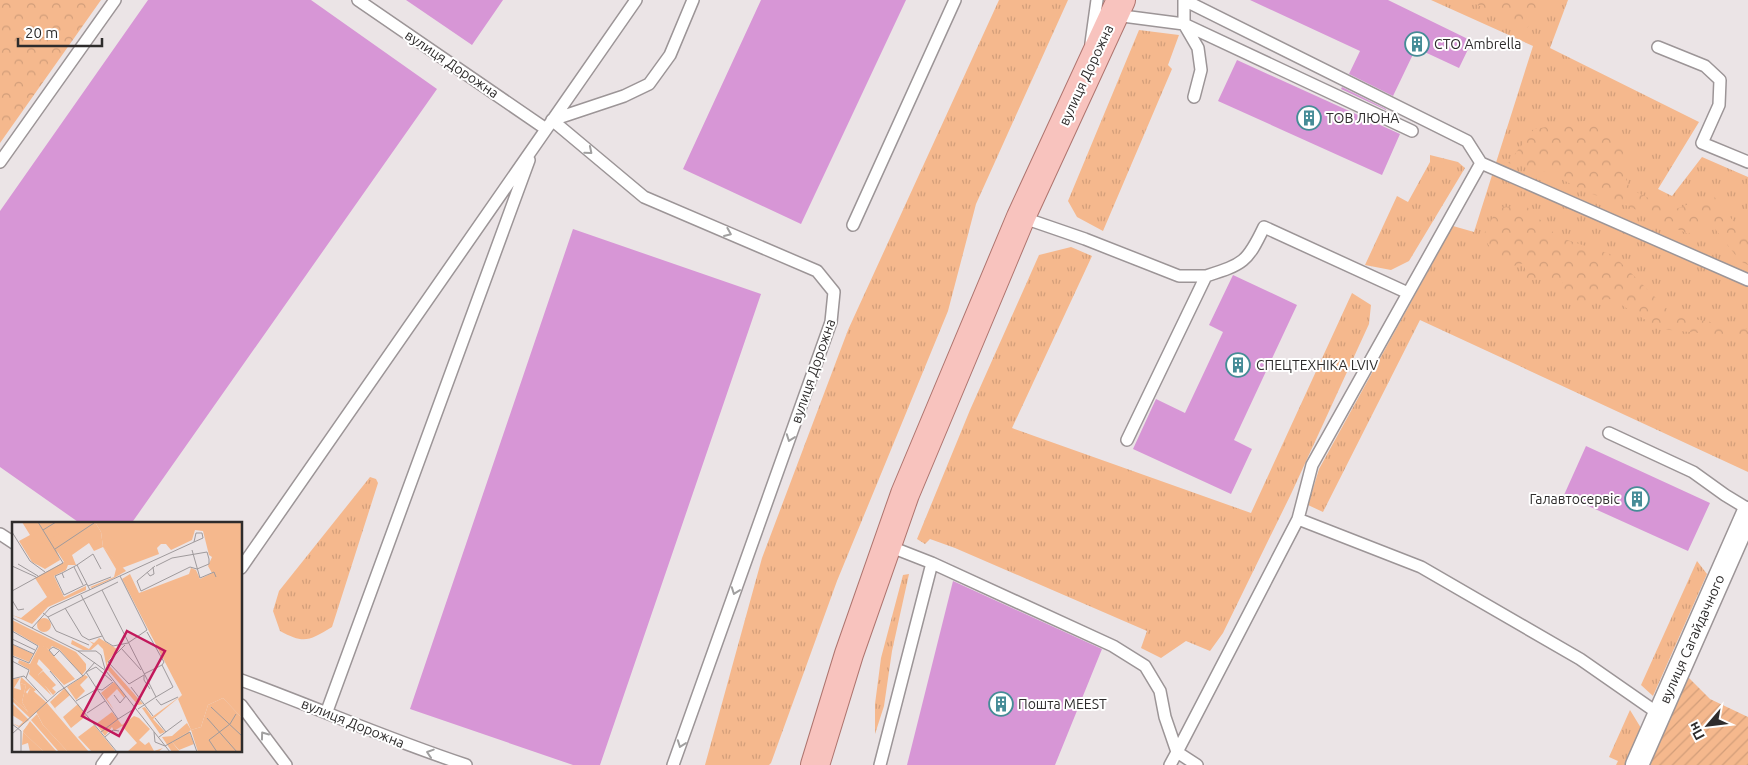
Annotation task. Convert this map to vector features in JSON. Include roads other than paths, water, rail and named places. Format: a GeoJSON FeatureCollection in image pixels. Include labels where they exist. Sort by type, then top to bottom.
{"type":"FeatureCollection","features":[{"type":"Feature","properties":{"kind":"main road","name":"вулиця Дорожна"},"geometry":{"type":"LineString","coordinates":[[815,765],[849,654],[905,494],[1021,217],[1086,73],[1111,5]]}},
{"type":"Feature","properties":{"kind":"street","name":"вулиця Сагайдачного"},"geometry":{"type":"LineString","coordinates":[[1637,765],[1748,513]]}},
{"type":"Feature","properties":{"kind":"lane"},"geometry":{"type":"LineString","coordinates":[[0,162],[115,0]]}},
{"type":"Feature","properties":{"kind":"lane","name":"вулиця Дорожна"},"geometry":{"type":"LineString","coordinates":[[358,0],[549,124],[644,197],[817,271],[834,292],[831,322],[673,765]]}},
{"type":"Feature","properties":{"kind":"lane"},"geometry":{"type":"LineString","coordinates":[[242,567],[636,0]]}},
{"type":"Feature","properties":{"kind":"lane"},"geometry":{"type":"LineString","coordinates":[[549,124],[624,96],[649,84],[670,55],[692,0]]}},
{"type":"Feature","properties":{"kind":"lane"},"geometry":{"type":"LineString","coordinates":[[853,225],[955,0]]}},
{"type":"Feature","properties":{"kind":"lane"},"geometry":{"type":"LineString","coordinates":[[1194,97],[1201,70],[1198,48],[1184,24],[1184,0],[1467,141],[1481,163],[1748,280]]}},
{"type":"Feature","properties":{"kind":"lane"},"geometry":{"type":"LineString","coordinates":[[1111,5],[1184,24],[1412,131]]}},
{"type":"Feature","properties":{"kind":"lane"},"geometry":{"type":"LineString","coordinates":[[1658,48],[1705,66],[1720,80],[1719,106],[1702,143],[1748,162]]}},
{"type":"Feature","properties":{"kind":"lane"},"geometry":{"type":"LineString","coordinates":[[327,711],[535,144]]}},
{"type":"Feature","properties":{"kind":"lane"},"geometry":{"type":"LineString","coordinates":[[1170,765],[1298,519],[1312,465],[1481,163]]}},
{"type":"Feature","properties":{"kind":"lane"},"geometry":{"type":"LineString","coordinates":[[1021,217],[1085,239],[1179,276],[1206,276],[1237,266],[1252,253],[1264,227],[1408,293]]}},
{"type":"Feature","properties":{"kind":"lane"},"geometry":{"type":"LineString","coordinates":[[1127,440],[1206,276]]}},
{"type":"Feature","properties":{"kind":"lane"},"geometry":{"type":"LineString","coordinates":[[1609,433],[1693,472],[1724,496],[1748,509]]}},
{"type":"Feature","properties":{"kind":"lane"},"geometry":{"type":"LineString","coordinates":[[1298,519],[1421,567],[1580,659],[1659,714]]}},
{"type":"Feature","properties":{"kind":"lane"},"geometry":{"type":"LineString","coordinates":[[0,534],[12,542]]}},
{"type":"Feature","properties":{"kind":"lane"},"geometry":{"type":"LineString","coordinates":[[886,545],[932,563],[1113,646],[1145,666],[1160,691],[1165,718],[1177,752],[1198,765]]}},
{"type":"Feature","properties":{"kind":"lane"},"geometry":{"type":"LineString","coordinates":[[880,765],[932,563]]}},
{"type":"Feature","properties":{"kind":"lane","name":"вулиця Дорожна"},"geometry":{"type":"LineString","coordinates":[[242,680],[327,711],[394,741],[466,765]]}},
{"type":"Feature","properties":{"kind":"lane"},"geometry":{"type":"LineString","coordinates":[[242,706],[286,765]]}},
{"type":"Feature","properties":{"kind":"lane"},"geometry":{"type":"LineString","coordinates":[[102,765],[111,752]]}},
{"type":"Feature","properties":{"kind":"place","name":"СТО Ambrella"},"geometry":{"type":"Point","coordinates":[1417,44]}},
{"type":"Feature","properties":{"kind":"place","name":"ТОВ ЛЮНА"},"geometry":{"type":"Point","coordinates":[1309,118]}},
{"type":"Feature","properties":{"kind":"place","name":"СПЕЦТЕХНІКА LVIV"},"geometry":{"type":"Point","coordinates":[1238,365]}},
{"type":"Feature","properties":{"kind":"place","name":"Галавтосервіс"},"geometry":{"type":"Point","coordinates":[1637,499]}},
{"type":"Feature","properties":{"kind":"place","name":"Пошта MEEST"},"geometry":{"type":"Point","coordinates":[1001,704]}}]}
